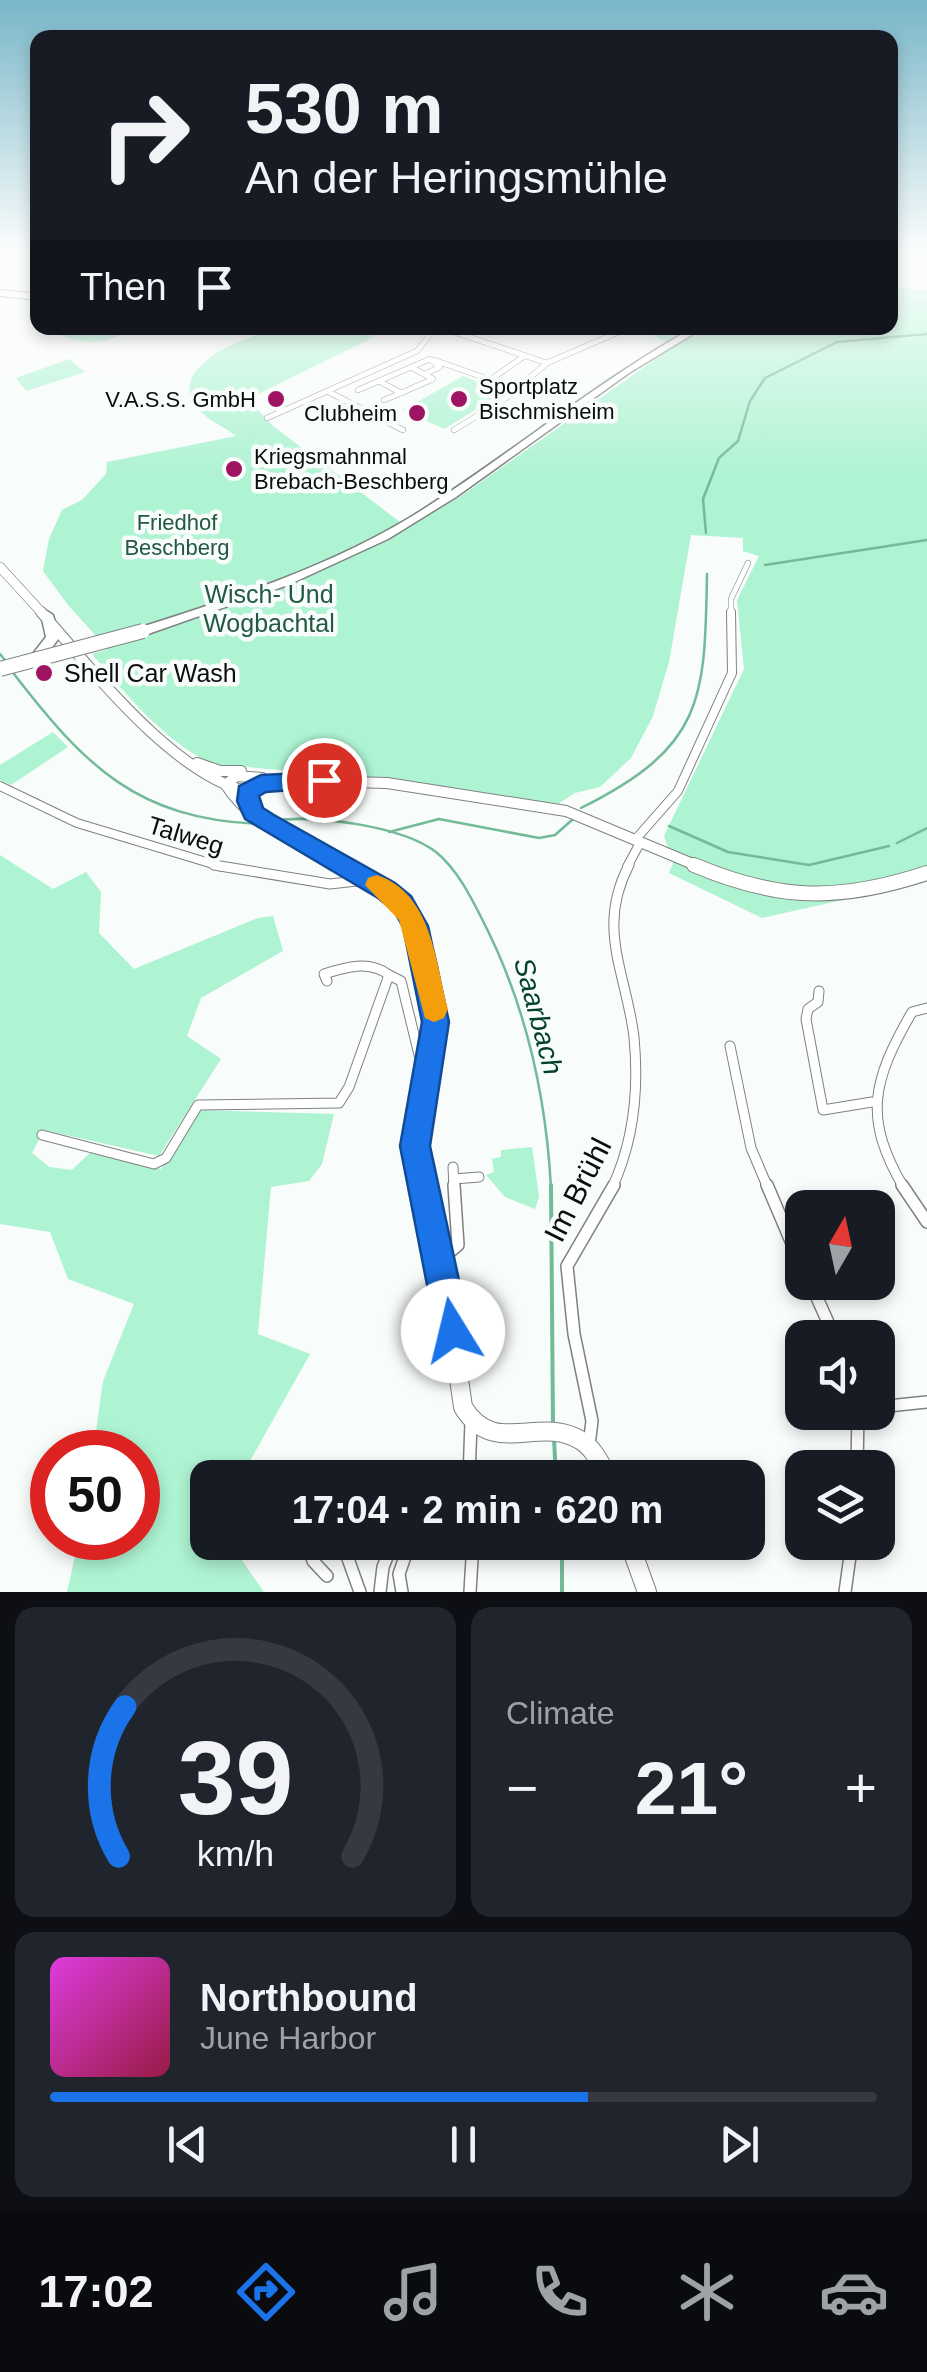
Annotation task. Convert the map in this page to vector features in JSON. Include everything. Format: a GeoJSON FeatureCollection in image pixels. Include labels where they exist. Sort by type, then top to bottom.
{"type":"FeatureCollection","features":[{"type":"Feature","properties":{"kind":"highway"},"geometry":{"type":"LineString","coordinates":[[0,665],[262,592],[374,541],[457,491],[674,335]]}},
{"type":"Feature","properties":{"kind":"highway"},"geometry":{"type":"LineString","coordinates":[[585,396],[688,335]]}},
{"type":"Feature","properties":{"kind":"highway"},"geometry":{"type":"LineString","coordinates":[[34,658],[53,638],[47,615]]}},
{"type":"Feature","properties":{"kind":"highway"},"geometry":{"type":"LineString","coordinates":[[0,665],[76,648]]}},
{"type":"Feature","properties":{"kind":"main road"},"geometry":{"type":"LineString","coordinates":[[0,568],[142,721],[191,760],[229,782],[239,793],[283,777]]}},
{"type":"Feature","properties":{"kind":"main road"},"geometry":{"type":"LineString","coordinates":[[191,760],[220,771],[312,780]]}},
{"type":"Feature","properties":{"kind":"main road"},"geometry":{"type":"LineString","coordinates":[[250,786],[276,780],[387,783],[554,809],[584,816],[740,884],[798,895],[880,888],[927,873]]}},
{"type":"Feature","properties":{"kind":"main road"},"geometry":{"type":"LineString","coordinates":[[229,782],[229,794],[256,815],[402,904],[418,937],[434,1011],[415,1146],[420,1184],[440,1260],[463,1407],[470,1422],[496,1433],[552,1433],[588,1446],[597,1460]]}},
{"type":"Feature","properties":{"kind":"main road"},"geometry":{"type":"LineString","coordinates":[[250,786],[256,815]]}},
{"type":"Feature","properties":{"kind":"main road"},"geometry":{"type":"LineString","coordinates":[[635,1560],[647,1592]]}},
{"type":"Feature","properties":{"kind":"street"},"geometry":{"type":"LineString","coordinates":[[267,418],[417,351],[430,335]]}},
{"type":"Feature","properties":{"kind":"street"},"geometry":{"type":"LineString","coordinates":[[462,335],[547,363]]}},
{"type":"Feature","properties":{"kind":"street"},"geometry":{"type":"LineString","coordinates":[[454,430],[517,389],[547,363],[612,335]]}},
{"type":"Feature","properties":{"kind":"street"},"geometry":{"type":"LineString","coordinates":[[417,351],[440,368],[425,374]]}},
{"type":"Feature","properties":{"kind":"street"},"geometry":{"type":"LineString","coordinates":[[490,380],[523,358]]}},
{"type":"Feature","properties":{"kind":"street"},"geometry":{"type":"LineString","coordinates":[[358,390],[430,359],[517,389]]}},
{"type":"Feature","properties":{"kind":"street"},"geometry":{"type":"LineString","coordinates":[[384,400],[433,379],[411,368]]}},
{"type":"Feature","properties":{"kind":"street"},"geometry":{"type":"LineString","coordinates":[[379,381],[400,393]]}},
{"type":"Feature","properties":{"kind":"street"},"geometry":{"type":"LineString","coordinates":[[326,390],[403,430]]}},
{"type":"Feature","properties":{"kind":"street","name":"Im Brühl"},"geometry":{"type":"LineString","coordinates":[[588,1446],[592,1421],[574,1334],[567,1266],[614,1185],[633,1135],[634,1039],[611,916],[616,889],[638,842],[678,791],[732,673],[731,599],[748,563]]}},
{"type":"Feature","properties":{"kind":"street","name":"Talweg"},"geometry":{"type":"LineString","coordinates":[[0,786],[78,822],[221,867],[330,884],[369,881]]}},
{"type":"Feature","properties":{"kind":"street"},"geometry":{"type":"LineString","coordinates":[[327,982],[324,974],[361,966],[384,969],[401,981],[419,1055],[427,1068]]}},
{"type":"Feature","properties":{"kind":"street"},"geometry":{"type":"LineString","coordinates":[[42,1136],[154,1164],[166,1158],[198,1105],[339,1103],[349,1087],[389,975]]}},
{"type":"Feature","properties":{"kind":"street"},"geometry":{"type":"LineString","coordinates":[[819,991],[818,1002],[808,1010],[806,1020],[823,1110]]}},
{"type":"Feature","properties":{"kind":"street"},"geometry":{"type":"LineString","coordinates":[[927,1008],[912,1012],[895,1039],[874,1087],[872,1102],[888,1160],[927,1222]]}},
{"type":"Feature","properties":{"kind":"street"},"geometry":{"type":"LineString","coordinates":[[730,1046],[751,1148],[785,1227]]}},
{"type":"Feature","properties":{"kind":"street"},"geometry":{"type":"LineString","coordinates":[[808,1112],[872,1102]]}},
{"type":"Feature","properties":{"kind":"street"},"geometry":{"type":"LineString","coordinates":[[440,1260],[458,1245],[454,1173],[479,1178]]}},
{"type":"Feature","properties":{"kind":"street"},"geometry":{"type":"LineString","coordinates":[[895,1405],[927,1402]]}},
{"type":"Feature","properties":{"kind":"street"},"geometry":{"type":"LineString","coordinates":[[469,1460],[470,1422]]}},
{"type":"Feature","properties":{"kind":"street"},"geometry":{"type":"LineString","coordinates":[[313,1560],[327,1576]]}},
{"type":"Feature","properties":{"kind":"street"},"geometry":{"type":"LineString","coordinates":[[348,1560],[360,1592]]}},
{"type":"Feature","properties":{"kind":"street"},"geometry":{"type":"LineString","coordinates":[[380,1592],[386,1560]]}},
{"type":"Feature","properties":{"kind":"street"},"geometry":{"type":"LineString","coordinates":[[402,1592],[400,1574],[404,1560]]}},
{"type":"Feature","properties":{"kind":"street"},"geometry":{"type":"LineString","coordinates":[[470,1592],[472,1560]]}},
{"type":"Feature","properties":{"kind":"street"},"geometry":{"type":"LineString","coordinates":[[845,1592],[849,1560]]}},
{"type":"Feature","properties":{"kind":"green space","name":"Wisch- Und Wogbachtal"},"geometry":{"type":"Polygon","coordinates":[[[898,329],[927,329],[927,881],[762,918],[669,873],[673,863],[664,836],[744,669],[737,600],[759,556],[743,551],[743,538],[691,535],[669,662],[653,716],[631,758],[600,787],[575,793],[558,804],[398,780],[211,764],[161,729],[119,686],[92,654],[108,649],[43,571],[49,539],[62,510],[82,500],[106,474],[107,462],[236,436],[197,409],[190,396],[190,382],[210,358],[242,340],[257,335],[373,335],[248,399],[273,426],[408,528],[464,494],[674,346],[652,335],[898,335],[898,329]]]}},
{"type":"Feature","properties":{"kind":"green space"},"geometry":{"type":"Polygon","coordinates":[[[60,335],[120,335],[87,342],[60,335]]]}},
{"type":"Feature","properties":{"kind":"green space"},"geometry":{"type":"Polygon","coordinates":[[[69,359],[85,372],[26,391],[16,378],[69,359]]]}},
{"type":"Feature","properties":{"kind":"green space","name":"Sportplatz Bischmisheim"},"geometry":{"type":"Polygon","coordinates":[[[463,376],[505,392],[444,429],[403,410],[463,376]]]}},
{"type":"Feature","properties":{"kind":"green space"},"geometry":{"type":"Polygon","coordinates":[[[53,732],[68,747],[11,785],[0,780],[0,765],[53,732]]]}},
{"type":"Feature","properties":{"kind":"green space"},"geometry":{"type":"Polygon","coordinates":[[[0,855],[53,889],[86,872],[101,892],[99,933],[134,969],[258,918],[273,916],[283,951],[201,998],[187,1036],[221,1059],[159,1156],[44,1130],[32,1153],[49,1167],[72,1170],[95,1148],[161,1169],[198,1110],[334,1114],[322,1164],[309,1181],[271,1187],[258,1334],[310,1354],[251,1460],[190,1460],[190,1560],[242,1560],[264,1592],[67,1592],[74,1560],[160,1560],[160,1430],[96,1430],[103,1381],[134,1304],[68,1279],[50,1232],[0,1224],[0,855]]]}},
{"type":"Feature","properties":{"kind":"green space"},"geometry":{"type":"Polygon","coordinates":[[[532,1147],[539,1197],[535,1209],[505,1197],[486,1175],[494,1172],[492,1159],[501,1157],[501,1150],[532,1147]]]}},
{"type":"Feature","properties":{"kind":"waterway"},"geometry":{"type":"LineString","coordinates":[[706,533],[703,499],[719,458],[738,441],[750,401],[765,378],[837,342],[927,334]]}},
{"type":"Feature","properties":{"kind":"waterway"},"geometry":{"type":"LineString","coordinates":[[765,565],[927,540]]}},
{"type":"Feature","properties":{"kind":"waterway"},"geometry":{"type":"LineString","coordinates":[[581,808],[652,764],[674,741],[689,716],[704,656],[707,574]]}},
{"type":"Feature","properties":{"kind":"waterway","name":"Saarbach"},"geometry":{"type":"LineString","coordinates":[[0,654],[7,663]]}},
{"type":"Feature","properties":{"kind":"waterway","name":"Saarbach"},"geometry":{"type":"LineString","coordinates":[[14,674],[65,736],[117,782],[179,811],[259,824]]}},
{"type":"Feature","properties":{"kind":"waterway"},"geometry":{"type":"LineString","coordinates":[[390,832],[439,819],[539,838],[555,835],[572,820]]}},
{"type":"Feature","properties":{"kind":"waterway","name":"Saarbach"},"geometry":{"type":"LineString","coordinates":[[272,821],[333,821],[390,832]]}},
{"type":"Feature","properties":{"kind":"waterway"},"geometry":{"type":"LineString","coordinates":[[669,826],[728,852],[809,865],[889,846]]}},
{"type":"Feature","properties":{"kind":"waterway"},"geometry":{"type":"LineString","coordinates":[[897,843],[927,828]]}},
{"type":"Feature","properties":{"kind":"waterway","name":"Saarbach"},"geometry":{"type":"LineString","coordinates":[[390,832],[421,843],[444,859],[474,902],[498,953],[522,1018],[539,1084],[551,1188]]}},
{"type":"Feature","properties":{"kind":"waterway","name":"Saarbach"},"geometry":{"type":"LineString","coordinates":[[551,1185],[553,1426]]}},
{"type":"Feature","properties":{"kind":"waterway","name":"Saarbach"},"geometry":{"type":"LineString","coordinates":[[554,1439],[555,1460]]}},
{"type":"Feature","properties":{"kind":"waterway","name":"Saarbach"},"geometry":{"type":"LineString","coordinates":[[562,1560],[562,1592]]}},
{"type":"Feature","properties":{"kind":"slow traffic"},"geometry":{"type":"LineString","coordinates":[[377,885],[402,904],[411,917],[434,1009]]}},
{"type":"Feature","properties":{"kind":"place","name":"V.A.S.S. GmbH"},"geometry":{"type":"Point","coordinates":[276,399]}},
{"type":"Feature","properties":{"kind":"place","name":"Sportplatz Bischmisheim"},"geometry":{"type":"Point","coordinates":[459,399]}},
{"type":"Feature","properties":{"kind":"place","name":"Clubheim"},"geometry":{"type":"Point","coordinates":[417,413]}},
{"type":"Feature","properties":{"kind":"place","name":"Kriegsmahnmal Brebach-Beschberg"},"geometry":{"type":"Point","coordinates":[234,469]}},
{"type":"Feature","properties":{"kind":"place","name":"Shell Car Wash"},"geometry":{"type":"Point","coordinates":[44,673]}},
{"type":"Feature","properties":{"kind":"route"},"geometry":{"type":"LineString","coordinates":[[324,780],[276,780],[252,786],[249,801],[253,813],[266,822],[387,891],[402,904],[415,926],[435,1022],[416,1122],[417,1169],[453,1331]]}},
{"type":"Feature","properties":{"kind":"park label","name":"Friedhof Beschberg"},"geometry":{"type":"Point","coordinates":[177,534]}}]}
